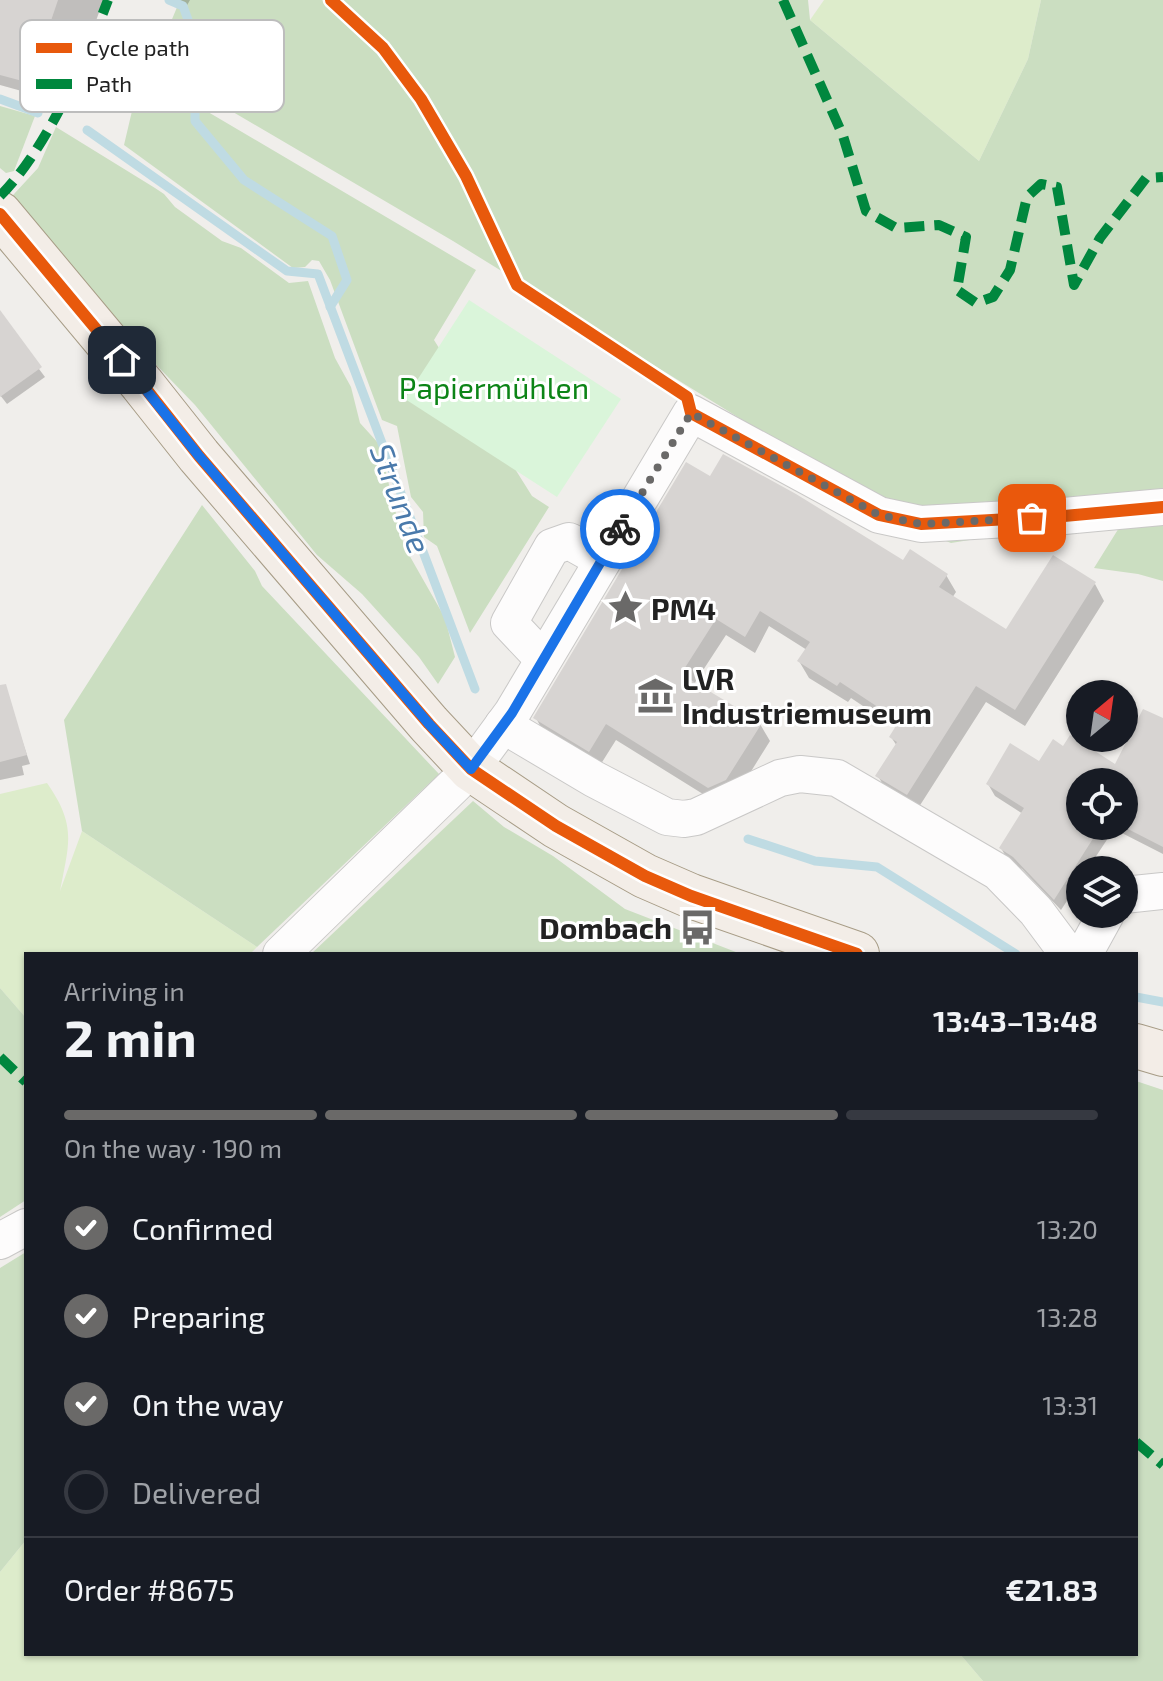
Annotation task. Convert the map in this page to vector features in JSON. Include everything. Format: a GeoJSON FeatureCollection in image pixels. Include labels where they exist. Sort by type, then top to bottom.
{"type":"FeatureCollection","features":[{"type":"Feature","properties":{"kind":"main road"},"geometry":{"type":"LineString","coordinates":[[0,214],[199,456],[471,769],[556,826],[645,876],[691,896],[851,952]]}},
{"type":"Feature","properties":{"kind":"main road"},"geometry":{"type":"LineString","coordinates":[[1138,1047],[1163,1054]]}},
{"type":"Feature","properties":{"kind":"street"},"geometry":{"type":"LineString","coordinates":[[283,952],[471,769],[503,725],[691,413],[879,515],[921,524],[1163,507]]}},
{"type":"Feature","properties":{"kind":"street"},"geometry":{"type":"LineString","coordinates":[[543,659],[509,623],[552,547],[569,541],[601,559]]}},
{"type":"Feature","properties":{"kind":"street"},"geometry":{"type":"LineString","coordinates":[[503,725],[594,779],[667,817],[696,817],[780,778],[800,774],[837,778],[998,872],[1036,911],[1067,952]]}},
{"type":"Feature","properties":{"kind":"street"},"geometry":{"type":"LineString","coordinates":[[1138,894],[1163,891]]}},
{"type":"Feature","properties":{"kind":"street"},"geometry":{"type":"LineString","coordinates":[[1085,952],[1098,928]]}},
{"type":"Feature","properties":{"kind":"street"},"geometry":{"type":"LineString","coordinates":[[0,1241],[24,1228]]}},
{"type":"Feature","properties":{"kind":"green space"},"geometry":{"type":"Polygon","coordinates":[[[180,0],[808,0],[810,20],[979,161],[1028,59],[1041,0],[1163,0],[1163,499],[888,510],[453,241],[233,112],[284,112],[284,20],[172,20],[180,0]]]}},
{"type":"Feature","properties":{"kind":"green space"},"geometry":{"type":"Polygon","coordinates":[[[824,0],[1041,0],[1028,59],[979,161],[810,20],[824,0]]]}},
{"type":"Feature","properties":{"kind":"green space"},"geometry":{"type":"Polygon","coordinates":[[[0,106],[35,116],[14,171],[6,173],[0,168],[0,106]]]}},
{"type":"Feature","properties":{"kind":"green space"},"geometry":{"type":"Polygon","coordinates":[[[132,112],[208,112],[476,270],[434,340],[532,496],[549,507],[470,633],[437,546],[424,537],[423,512],[411,497],[397,426],[382,420],[330,280],[319,261],[312,260],[305,267],[293,268],[124,145],[132,112]]]}},
{"type":"Feature","properties":{"kind":"green space"},"geometry":{"type":"Polygon","coordinates":[[[56,127],[164,194],[175,207],[222,241],[241,248],[289,283],[308,281],[335,358],[351,387],[360,423],[379,444],[404,546],[445,618],[455,657],[438,684],[419,657],[362,594],[317,555],[195,405],[3,206],[38,168],[56,127]]]}},
{"type":"Feature","properties":{"kind":"green space","name":"Papiermühlen"},"geometry":{"type":"Polygon","coordinates":[[[469,300],[621,399],[557,497],[405,399],[469,300]]]}},
{"type":"Feature","properties":{"kind":"green space"},"geometry":{"type":"Polygon","coordinates":[[[202,505],[255,571],[262,586],[439,774],[257,947],[82,831],[64,720],[202,505]]]}},
{"type":"Feature","properties":{"kind":"green space"},"geometry":{"type":"Polygon","coordinates":[[[1163,511],[1163,581],[1094,568],[1127,515],[951,543],[899,523],[1163,511]]]}},
{"type":"Feature","properties":{"kind":"green space"},"geometry":{"type":"Polygon","coordinates":[[[47,783],[57,798],[67,823],[68,835],[60,891],[82,831],[257,947],[252,952],[24,952],[24,1016],[0,988],[0,794],[47,783]]]}},
{"type":"Feature","properties":{"kind":"green space"},"geometry":{"type":"Polygon","coordinates":[[[473,801],[504,827],[553,856],[625,909],[736,952],[313,952],[473,801]]]}},
{"type":"Feature","properties":{"kind":"green space"},"geometry":{"type":"Polygon","coordinates":[[[0,988],[24,1016],[24,1201],[0,1217],[0,988]]]}},
{"type":"Feature","properties":{"kind":"green space"},"geometry":{"type":"Polygon","coordinates":[[[1138,1082],[1163,1090],[1163,1681],[983,1681],[962,1656],[1138,1656],[1138,1082]]]}},
{"type":"Feature","properties":{"kind":"green space"},"geometry":{"type":"Polygon","coordinates":[[[24,1253],[24,1542],[0,1572],[0,1268],[24,1253]]]}},
{"type":"Feature","properties":{"kind":"green space"},"geometry":{"type":"Polygon","coordinates":[[[24,1542],[24,1656],[962,1656],[983,1681],[0,1681],[0,1572],[24,1542]]]}},
{"type":"Feature","properties":{"kind":"building"},"geometry":{"type":"Polygon","coordinates":[[[0,0],[58,0],[51,20],[20,20],[20,80],[0,75],[0,0]]]}},
{"type":"Feature","properties":{"kind":"building"},"geometry":{"type":"Polygon","coordinates":[[[0,310],[42,367],[0,397],[0,310]]]}},
{"type":"Feature","properties":{"kind":"building"},"geometry":{"type":"Polygon","coordinates":[[[723,454],[796,494],[903,560],[910,549],[948,574],[939,587],[1006,629],[1053,555],[1096,582],[1015,710],[976,686],[907,795],[875,776],[897,742],[889,737],[899,721],[840,682],[837,686],[797,661],[810,642],[760,611],[745,637],[716,619],[681,674],[762,723],[726,780],[708,788],[606,724],[589,752],[533,718],[686,462],[710,476],[723,454]]]}},
{"type":"Feature","properties":{"kind":"building"},"geometry":{"type":"Polygon","coordinates":[[[6,684],[27,755],[0,762],[0,685],[6,684]]]}},
{"type":"Feature","properties":{"kind":"building"},"geometry":{"type":"Polygon","coordinates":[[[1143,709],[1163,718],[1163,847],[1138,834],[1138,768],[1066,768],[1066,840],[1092,840],[1082,856],[1066,856],[1066,881],[1054,900],[1013,857],[999,848],[1024,808],[986,784],[1010,743],[1039,761],[1053,739],[1063,746],[1066,741],[1066,752],[1096,752],[1115,764],[1121,752],[1138,752],[1138,719],[1143,709]]]}},
{"type":"Feature","properties":{"kind":"waterway","name":"Strunde"},"geometry":{"type":"LineString","coordinates":[[169,0],[183,6],[188,20]]}},
{"type":"Feature","properties":{"kind":"waterway","name":"Strunde"},"geometry":{"type":"LineString","coordinates":[[0,99],[20,106]]}},
{"type":"Feature","properties":{"kind":"waterway","name":"Strunde"},"geometry":{"type":"LineString","coordinates":[[195,112],[195,121],[244,180],[332,236],[347,280],[330,307]]}},
{"type":"Feature","properties":{"kind":"waterway","name":"Strunde"},"geometry":{"type":"LineString","coordinates":[[87,130],[287,271],[318,274],[475,689]]}},
{"type":"Feature","properties":{"kind":"waterway","name":"Strunde"},"geometry":{"type":"LineString","coordinates":[[748,839],[815,861],[877,867],[1013,952]]}},
{"type":"Feature","properties":{"kind":"waterway","name":"Strunde"},"geometry":{"type":"LineString","coordinates":[[1138,997],[1163,1002]]}},
{"type":"Feature","properties":{"kind":"marked path"},"geometry":{"type":"LineString","coordinates":[[100,20],[108,0]]}},
{"type":"Feature","properties":{"kind":"marked path"},"geometry":{"type":"LineString","coordinates":[[783,0],[843,136],[866,211],[896,228],[939,225],[966,237],[957,290],[976,303],[993,297],[1010,270],[1027,197],[1041,184],[1057,187],[1074,285],[1100,238],[1146,178],[1163,177]]}},
{"type":"Feature","properties":{"kind":"marked path"},"geometry":{"type":"LineString","coordinates":[[0,196],[33,155],[58,112]]}},
{"type":"Feature","properties":{"kind":"marked path"},"geometry":{"type":"LineString","coordinates":[[0,1057],[24,1080]]}},
{"type":"Feature","properties":{"kind":"marked path"},"geometry":{"type":"LineString","coordinates":[[1138,1444],[1163,1465]]}},
{"type":"Feature","properties":{"kind":"cycle path"},"geometry":{"type":"LineString","coordinates":[[331,0],[383,48],[421,99],[466,176],[517,285],[687,397],[691,413],[879,515],[921,524],[1163,507]]}},
{"type":"Feature","properties":{"kind":"cycle path"},"geometry":{"type":"LineString","coordinates":[[0,214],[199,456],[471,769],[556,826],[645,876],[691,896],[851,952]]}},
{"type":"Feature","properties":{"kind":"way so far"},"geometry":{"type":"LineString","coordinates":[[620,529],[691,413],[879,515],[921,524],[1032,518]]}},
{"type":"Feature","properties":{"kind":"place","name":"PM4"},"geometry":{"type":"Point","coordinates":[625,608]}},
{"type":"Feature","properties":{"kind":"place","name":"LVR Industriemuseum"},"geometry":{"type":"Point","coordinates":[656,695]}},
{"type":"Feature","properties":{"kind":"place","name":"Dombach"},"geometry":{"type":"Point","coordinates":[698,927]}},
{"type":"Feature","properties":{"kind":"route"},"geometry":{"type":"LineString","coordinates":[[122,360],[199,456],[471,769],[512,713],[620,529]]}}]}
